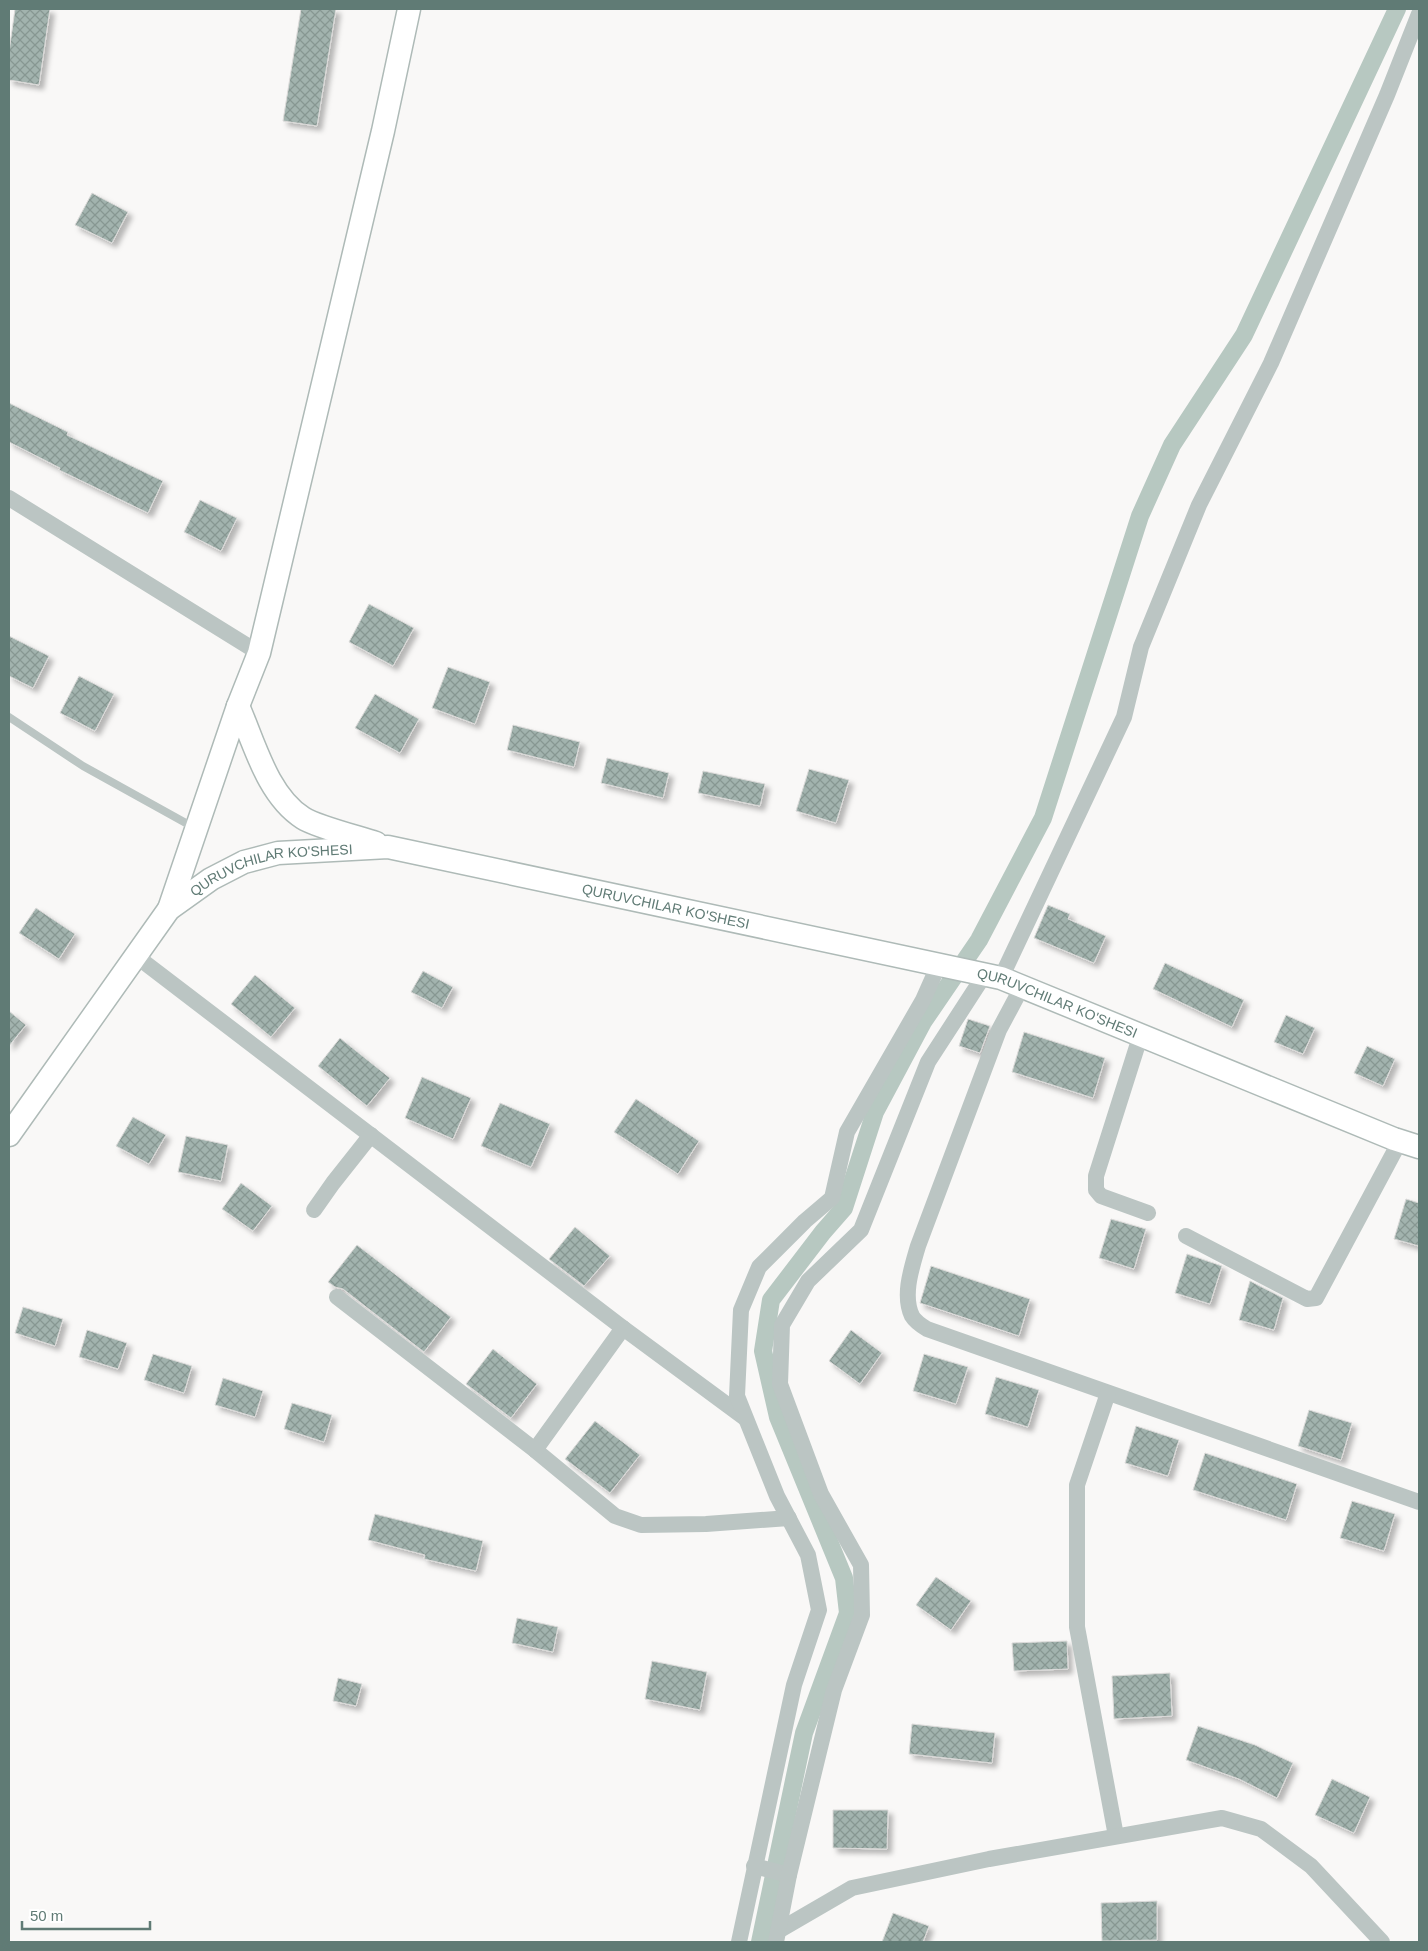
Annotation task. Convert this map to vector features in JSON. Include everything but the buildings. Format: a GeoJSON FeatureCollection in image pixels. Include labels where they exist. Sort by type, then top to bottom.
{"type":"FeatureCollection","features":[{"type":"Feature","properties":{"kind":"main road"},"geometry":{"type":"LineString","coordinates":[[169,908],[238,706],[259,654],[381,140],[408,9]]}},
{"type":"Feature","properties":{"kind":"main road"},"geometry":{"type":"LineString","coordinates":[[238,706],[269,777],[283,800],[303,818],[388,846]]}},
{"type":"Feature","properties":{"kind":"main road","name":"QURUVCHILAR KO'SHESI"},"geometry":{"type":"LineString","coordinates":[[9,1135],[169,908],[212,879],[244,862],[278,853],[388,846],[987,975],[1023,985],[1410,1144]]}},
{"type":"Feature","properties":{"kind":"street"},"geometry":{"type":"LineString","coordinates":[[777,1936],[786,1874],[834,1690],[862,1615],[861,1565],[821,1494],[780,1384],[782,1325],[808,1281],[861,1230],[928,1062],[987,975],[1124,717],[1141,646],[1199,504],[1271,362],[1387,95],[1419,14]]}},
{"type":"Feature","properties":{"kind":"street"},"geometry":{"type":"LineString","coordinates":[[9,498],[259,654]]}},
{"type":"Feature","properties":{"kind":"street"},"geometry":{"type":"LineString","coordinates":[[136,956],[623,1328],[745,1418]]}},
{"type":"Feature","properties":{"kind":"street"},"geometry":{"type":"LineString","coordinates":[[739,1942],[759,1868],[794,1685],[818,1610],[808,1555],[777,1496],[737,1396],[741,1310],[755,1276],[765,1261],[805,1221],[832,1198],[847,1132],[923,1000],[945,966]]}},
{"type":"Feature","properties":{"kind":"street"},"geometry":{"type":"LineString","coordinates":[[1023,985],[999,1030],[918,1246],[909,1280],[909,1306],[913,1318],[926,1329],[1419,1502]]}},
{"type":"Feature","properties":{"kind":"street"},"geometry":{"type":"LineString","coordinates":[[1141,1034],[1096,1176],[1096,1190],[1101,1196],[1148,1214]]}},
{"type":"Feature","properties":{"kind":"street"},"geometry":{"type":"LineString","coordinates":[[314,1210],[371,1135]]}},
{"type":"Feature","properties":{"kind":"street"},"geometry":{"type":"LineString","coordinates":[[1186,1236],[1307,1298],[1316,1298],[1410,1144]]}},
{"type":"Feature","properties":{"kind":"street"},"geometry":{"type":"LineString","coordinates":[[337,1297],[535,1450],[614,1516],[641,1526],[706,1524],[789,1518]]}},
{"type":"Feature","properties":{"kind":"street"},"geometry":{"type":"LineString","coordinates":[[535,1450],[623,1328]]}},
{"type":"Feature","properties":{"kind":"street"},"geometry":{"type":"LineString","coordinates":[[1108,1393],[1077,1485],[1077,1627],[1116,1836]]}},
{"type":"Feature","properties":{"kind":"street"},"geometry":{"type":"LineString","coordinates":[[777,1936],[852,1888],[989,1859],[1222,1818],[1261,1829],[1310,1866],[1382,1942]]}},
{"type":"Feature","properties":{"kind":"street"},"geometry":{"type":"LineString","coordinates":[[759,1868],[786,1874]]}},
{"type":"Feature","properties":{"kind":"lane"},"geometry":{"type":"LineString","coordinates":[[9,717],[83,766],[196,829]]}},
{"type":"Feature","properties":{"kind":"waterway"},"geometry":{"type":"LineString","coordinates":[[760,1942],[804,1733],[848,1613],[844,1578],[778,1417],[763,1351],[771,1300],[823,1232],[844,1208],[875,1112],[923,1022],[979,940],[1043,818],[1140,516],[1172,445],[1244,335],[1397,9]]}}]}
